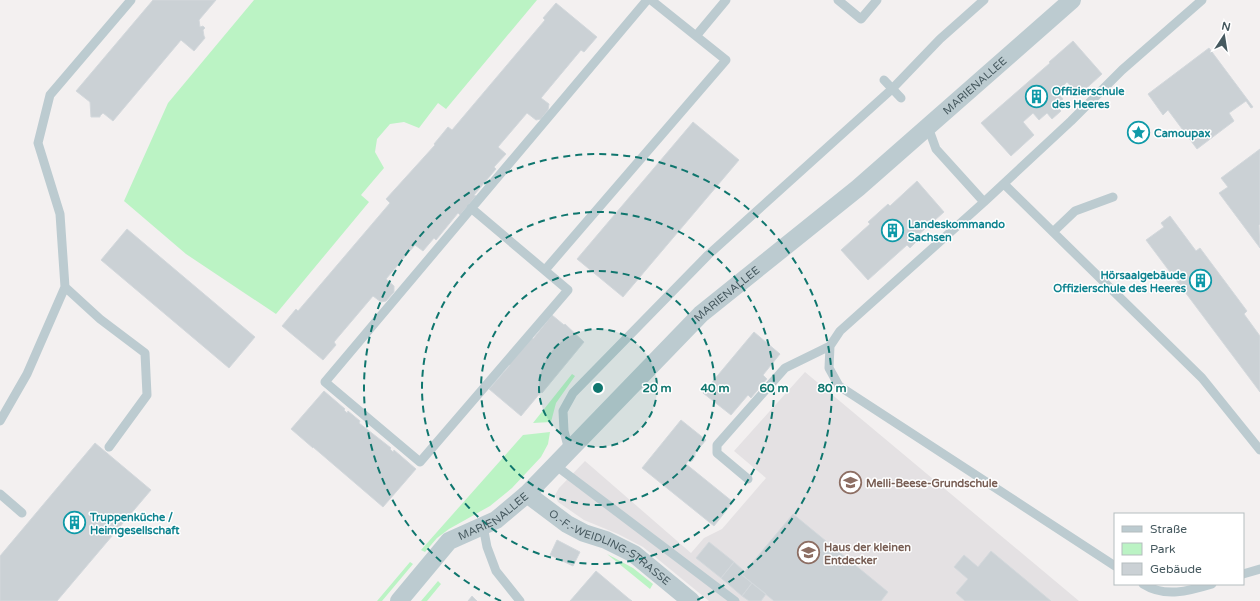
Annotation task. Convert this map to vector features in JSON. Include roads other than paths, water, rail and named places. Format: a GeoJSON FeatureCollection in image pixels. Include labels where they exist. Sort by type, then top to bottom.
{"type":"FeatureCollection","features":[{"type":"Feature","properties":{"kind":"street","name":"MARIENALLEE"},"geometry":{"type":"LineString","coordinates":[[399,601],[449,541],[496,520],[527,494],[701,314],[858,188],[1072,0]]}},
{"type":"Feature","properties":{"kind":"street","name":"O.-F.-WEIDLING-STRASSE"},"geometry":{"type":"LineString","coordinates":[[527,494],[567,524],[584,533],[606,540],[634,554],[688,600]]}},
{"type":"Feature","properties":{"kind":"lane"},"geometry":{"type":"LineString","coordinates":[[0,421],[27,374],[65,287],[60,214],[38,143],[50,95],[131,0]]}},
{"type":"Feature","properties":{"kind":"lane"},"geometry":{"type":"LineString","coordinates":[[472,208],[568,290],[420,462],[325,382],[647,0]]}},
{"type":"Feature","properties":{"kind":"lane"},"geometry":{"type":"LineString","coordinates":[[545,270],[726,60],[651,0]]}},
{"type":"Feature","properties":{"kind":"lane"},"geometry":{"type":"LineString","coordinates":[[696,36],[726,0]]}},
{"type":"Feature","properties":{"kind":"lane"},"geometry":{"type":"LineString","coordinates":[[838,0],[861,19],[877,0]]}},
{"type":"Feature","properties":{"kind":"lane"},"geometry":{"type":"LineString","coordinates":[[569,450],[564,431],[563,412],[573,394],[708,255],[892,89],[940,38],[984,0]]}},
{"type":"Feature","properties":{"kind":"lane"},"geometry":{"type":"LineString","coordinates":[[748,479],[716,453],[717,445],[785,368],[830,346],[840,331],[1004,184],[1071,121],[1122,70],[1202,0]]}},
{"type":"Feature","properties":{"kind":"lane"},"geometry":{"type":"LineString","coordinates":[[884,80],[901,98]]}},
{"type":"Feature","properties":{"kind":"lane"},"geometry":{"type":"LineString","coordinates":[[928,126],[936,149],[984,202]]}},
{"type":"Feature","properties":{"kind":"lane"},"geometry":{"type":"LineString","coordinates":[[1004,184],[1202,378],[1260,450]]}},
{"type":"Feature","properties":{"kind":"lane"},"geometry":{"type":"LineString","coordinates":[[1053,232],[1075,211],[1113,198]]}},
{"type":"Feature","properties":{"kind":"lane"},"geometry":{"type":"LineString","coordinates":[[65,287],[100,319],[145,353],[147,395],[109,447]]}},
{"type":"Feature","properties":{"kind":"lane"},"geometry":{"type":"LineString","coordinates":[[830,346],[829,368],[839,386],[1114,565]]}},
{"type":"Feature","properties":{"kind":"lane"},"geometry":{"type":"LineString","coordinates":[[555,465],[734,601]]}},
{"type":"Feature","properties":{"kind":"lane"},"geometry":{"type":"LineString","coordinates":[[0,494],[22,512]]}},
{"type":"Feature","properties":{"kind":"lane"},"geometry":{"type":"LineString","coordinates":[[483,526],[487,547],[496,571],[520,601]]}},
{"type":"Feature","properties":{"kind":"lane"},"geometry":{"type":"LineString","coordinates":[[1244,574],[1260,569]]}},
{"type":"Feature","properties":{"kind":"lane"},"geometry":{"type":"LineString","coordinates":[[1145,585],[1162,597],[1187,592],[1209,585]]}},
{"type":"Feature","properties":{"kind":"place","name":"Offizierschule des Heeres"},"geometry":{"type":"Point","coordinates":[1037,97]}},
{"type":"Feature","properties":{"kind":"place","name":"Camoupax"},"geometry":{"type":"Point","coordinates":[1138,133]}},
{"type":"Feature","properties":{"kind":"place","name":"Landeskommando Sachsen"},"geometry":{"type":"Point","coordinates":[893,230]}},
{"type":"Feature","properties":{"kind":"place","name":"Hörsaalgebäude Offizierschule des Heeres"},"geometry":{"type":"Point","coordinates":[1201,281]}},
{"type":"Feature","properties":{"kind":"place","name":"Melli-Beese-Grundschule"},"geometry":{"type":"Point","coordinates":[850,483]}},
{"type":"Feature","properties":{"kind":"place","name":"Truppenküche / Heimgesellschaft"},"geometry":{"type":"Point","coordinates":[75,523]}},
{"type":"Feature","properties":{"kind":"place","name":"Haus der kleinen Entdecker"},"geometry":{"type":"Point","coordinates":[808,553]}}]}
